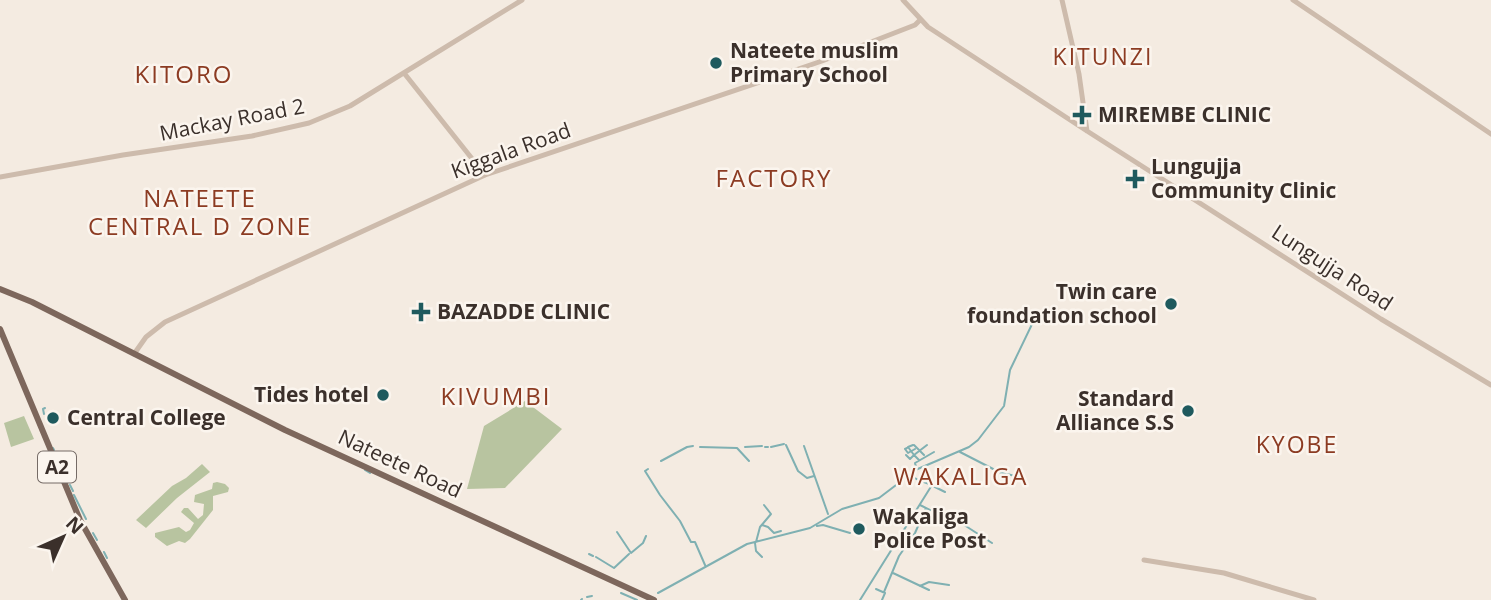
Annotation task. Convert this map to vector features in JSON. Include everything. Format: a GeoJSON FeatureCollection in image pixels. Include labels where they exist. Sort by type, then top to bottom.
{"type":"FeatureCollection","features":[{"type":"Feature","properties":{"kind":"main road","name":"Nateete Road"},"geometry":{"type":"LineString","coordinates":[[0,289],[351,461],[654,600]]}},
{"type":"Feature","properties":{"kind":"main road","name":"A2"},"geometry":{"type":"LineString","coordinates":[[0,329],[80,520],[125,600]]}},
{"type":"Feature","properties":{"kind":"street","name":"Mackay Road 2"},"geometry":{"type":"LineString","coordinates":[[0,177],[296,127],[326,117],[350,106],[522,0]]}},
{"type":"Feature","properties":{"kind":"street","name":"Lungujja Road"},"geometry":{"type":"LineString","coordinates":[[903,0],[920,20],[1087,131],[1381,319],[1491,385]]}},
{"type":"Feature","properties":{"kind":"street"},"geometry":{"type":"LineString","coordinates":[[1062,0],[1079,74],[1087,131]]}},
{"type":"Feature","properties":{"kind":"street"},"geometry":{"type":"LineString","coordinates":[[1293,0],[1491,134]]}},
{"type":"Feature","properties":{"kind":"street","name":"Kiggala Road"},"geometry":{"type":"LineString","coordinates":[[134,354],[146,337],[165,322],[485,175],[822,61],[915,25],[920,20]]}},
{"type":"Feature","properties":{"kind":"street"},"geometry":{"type":"LineString","coordinates":[[404,73],[485,175]]}},
{"type":"Feature","properties":{"kind":"street"},"geometry":{"type":"LineString","coordinates":[[1144,560],[1224,573],[1314,600]]}},
{"type":"Feature","properties":{"kind":"green space"},"geometry":{"type":"Polygon","coordinates":[[[525,401],[562,429],[505,488],[467,489],[484,426],[525,401]]]}},
{"type":"Feature","properties":{"kind":"green space"},"geometry":{"type":"Polygon","coordinates":[[[24,416],[34,439],[11,447],[4,423],[24,416]]]}},
{"type":"Feature","properties":{"kind":"green space"},"geometry":{"type":"Polygon","coordinates":[[[202,464],[210,472],[177,498],[146,528],[136,520],[172,486],[202,464]]]}},
{"type":"Feature","properties":{"kind":"green space"},"geometry":{"type":"Polygon","coordinates":[[[213,483],[225,484],[229,488],[228,492],[213,496],[213,510],[190,539],[185,543],[179,541],[167,546],[155,537],[155,533],[179,527],[186,532],[190,530],[194,523],[181,512],[188,508],[198,519],[203,515],[204,504],[194,502],[195,495],[212,489],[213,483]]]}},
{"type":"Feature","properties":{"kind":"waterway"},"geometry":{"type":"LineString","coordinates":[[913,471],[969,447],[978,440],[1004,406],[1010,370],[1035,318]]}},
{"type":"Feature","properties":{"kind":"waterway"},"geometry":{"type":"LineString","coordinates":[[44,414],[45,408]]}},
{"type":"Feature","properties":{"kind":"waterway"},"geometry":{"type":"LineString","coordinates":[[771,447],[784,444]]}},
{"type":"Feature","properties":{"kind":"waterway"},"geometry":{"type":"LineString","coordinates":[[786,445],[798,471],[807,478],[814,476]]}},
{"type":"Feature","properties":{"kind":"waterway"},"geometry":{"type":"LineString","coordinates":[[906,455],[910,459],[914,455],[908,447],[913,445]]}},
{"type":"Feature","properties":{"kind":"waterway"},"geometry":{"type":"LineString","coordinates":[[914,445],[924,455]]}},
{"type":"Feature","properties":{"kind":"waterway"},"geometry":{"type":"LineString","coordinates":[[919,460],[914,455],[927,445]]}},
{"type":"Feature","properties":{"kind":"waterway"},"geometry":{"type":"LineString","coordinates":[[661,461],[693,446]]}},
{"type":"Feature","properties":{"kind":"waterway"},"geometry":{"type":"LineString","coordinates":[[745,447],[762,446]]}},
{"type":"Feature","properties":{"kind":"waterway"},"geometry":{"type":"LineString","coordinates":[[804,446],[828,514]]}},
{"type":"Feature","properties":{"kind":"waterway"},"geometry":{"type":"LineString","coordinates":[[700,447],[737,448],[749,461]]}},
{"type":"Feature","properties":{"kind":"waterway"},"geometry":{"type":"LineString","coordinates":[[907,448],[905,449],[908,453],[915,449]]}},
{"type":"Feature","properties":{"kind":"waterway"},"geometry":{"type":"LineString","coordinates":[[916,467],[915,463],[934,452]]}},
{"type":"Feature","properties":{"kind":"waterway"},"geometry":{"type":"LineString","coordinates":[[960,452],[1025,482]]}},
{"type":"Feature","properties":{"kind":"waterway"},"geometry":{"type":"LineString","coordinates":[[63,469],[64,473]]}},
{"type":"Feature","properties":{"kind":"waterway"},"geometry":{"type":"LineString","coordinates":[[648,469],[645,471],[680,521],[691,542],[695,542],[705,565]]}},
{"type":"Feature","properties":{"kind":"waterway"},"geometry":{"type":"LineString","coordinates":[[365,470],[370,473]]}},
{"type":"Feature","properties":{"kind":"waterway"},"geometry":{"type":"LineString","coordinates":[[658,593],[747,544],[810,528],[842,509],[879,498],[908,476],[912,477]]}},
{"type":"Feature","properties":{"kind":"waterway"},"geometry":{"type":"LineString","coordinates":[[860,600],[932,485],[921,481]]}},
{"type":"Feature","properties":{"kind":"waterway"},"geometry":{"type":"LineString","coordinates":[[70,485],[73,491]]}},
{"type":"Feature","properties":{"kind":"waterway"},"geometry":{"type":"LineString","coordinates":[[933,486],[945,492]]}},
{"type":"Feature","properties":{"kind":"waterway"},"geometry":{"type":"LineString","coordinates":[[74,495],[86,519]]}},
{"type":"Feature","properties":{"kind":"waterway"},"geometry":{"type":"LineString","coordinates":[[756,542],[760,527],[771,514],[764,505]]}},
{"type":"Feature","properties":{"kind":"waterway"},"geometry":{"type":"LineString","coordinates":[[920,505],[958,521],[992,543]]}},
{"type":"Feature","properties":{"kind":"waterway"},"geometry":{"type":"LineString","coordinates":[[884,592],[899,556],[915,533],[926,508]]}},
{"type":"Feature","properties":{"kind":"waterway"},"geometry":{"type":"LineString","coordinates":[[762,525],[774,533],[781,531]]}},
{"type":"Feature","properties":{"kind":"waterway"},"geometry":{"type":"LineString","coordinates":[[817,526],[823,525],[850,533]]}},
{"type":"Feature","properties":{"kind":"waterway"},"geometry":{"type":"LineString","coordinates":[[617,532],[631,553],[643,543],[646,536]]}},
{"type":"Feature","properties":{"kind":"waterway"},"geometry":{"type":"LineString","coordinates":[[93,533],[97,540]]}},
{"type":"Feature","properties":{"kind":"waterway"},"geometry":{"type":"LineString","coordinates":[[755,543],[756,551],[762,557]]}},
{"type":"Feature","properties":{"kind":"waterway"},"geometry":{"type":"LineString","coordinates":[[104,552],[107,558]]}},
{"type":"Feature","properties":{"kind":"waterway"},"geometry":{"type":"LineString","coordinates":[[589,554],[593,556]]}},
{"type":"Feature","properties":{"kind":"waterway"},"geometry":{"type":"LineString","coordinates":[[596,557],[614,568],[629,554]]}},
{"type":"Feature","properties":{"kind":"waterway"},"geometry":{"type":"LineString","coordinates":[[893,573],[929,590]]}},
{"type":"Feature","properties":{"kind":"waterway"},"geometry":{"type":"LineString","coordinates":[[920,586],[929,582],[949,585]]}},
{"type":"Feature","properties":{"kind":"waterway"},"geometry":{"type":"LineString","coordinates":[[876,589],[885,593],[882,600]]}},
{"type":"Feature","properties":{"kind":"waterway"},"geometry":{"type":"LineString","coordinates":[[621,593],[637,600]]}},
{"type":"Feature","properties":{"kind":"waterway"},"geometry":{"type":"LineString","coordinates":[[587,597],[592,596]]}},
{"type":"Feature","properties":{"kind":"place","name":"Nateete muslim Primary School"},"geometry":{"type":"Point","coordinates":[716,63]}},
{"type":"Feature","properties":{"kind":"place","name":"MIREMBE CLINIC"},"geometry":{"type":"Point","coordinates":[1082,115]}},
{"type":"Feature","properties":{"kind":"place","name":"Lungujja Community Clinic"},"geometry":{"type":"Point","coordinates":[1135,179]}},
{"type":"Feature","properties":{"kind":"place","name":"Twin care foundation school"},"geometry":{"type":"Point","coordinates":[1171,304]}},
{"type":"Feature","properties":{"kind":"place","name":"BAZADDE CLINIC"},"geometry":{"type":"Point","coordinates":[421,312]}},
{"type":"Feature","properties":{"kind":"place","name":"Tides hotel"},"geometry":{"type":"Point","coordinates":[383,395]}},
{"type":"Feature","properties":{"kind":"place","name":"Standard Alliance S.S"},"geometry":{"type":"Point","coordinates":[1188,411]}},
{"type":"Feature","properties":{"kind":"place","name":"Central College"},"geometry":{"type":"Point","coordinates":[53,418]}},
{"type":"Feature","properties":{"kind":"place","name":"Wakaliga Police Post"},"geometry":{"type":"Point","coordinates":[859,529]}},
{"type":"Feature","properties":{"kind":"district","name":"KITUNZI"},"geometry":{"type":"Point","coordinates":[1103,57]}},
{"type":"Feature","properties":{"kind":"district","name":"KITORO"},"geometry":{"type":"Point","coordinates":[184,75]}},
{"type":"Feature","properties":{"kind":"district","name":"FACTORY"},"geometry":{"type":"Point","coordinates":[774,179]}},
{"type":"Feature","properties":{"kind":"district","name":"NATEETE CENTRAL D ZONE"},"geometry":{"type":"Point","coordinates":[200,213]}},
{"type":"Feature","properties":{"kind":"district","name":"KIVUMBI"},"geometry":{"type":"Point","coordinates":[496,397]}},
{"type":"Feature","properties":{"kind":"district","name":"KYOBE"},"geometry":{"type":"Point","coordinates":[1297,445]}},
{"type":"Feature","properties":{"kind":"district","name":"WAKALIGA"},"geometry":{"type":"Point","coordinates":[961,477]}}]}
